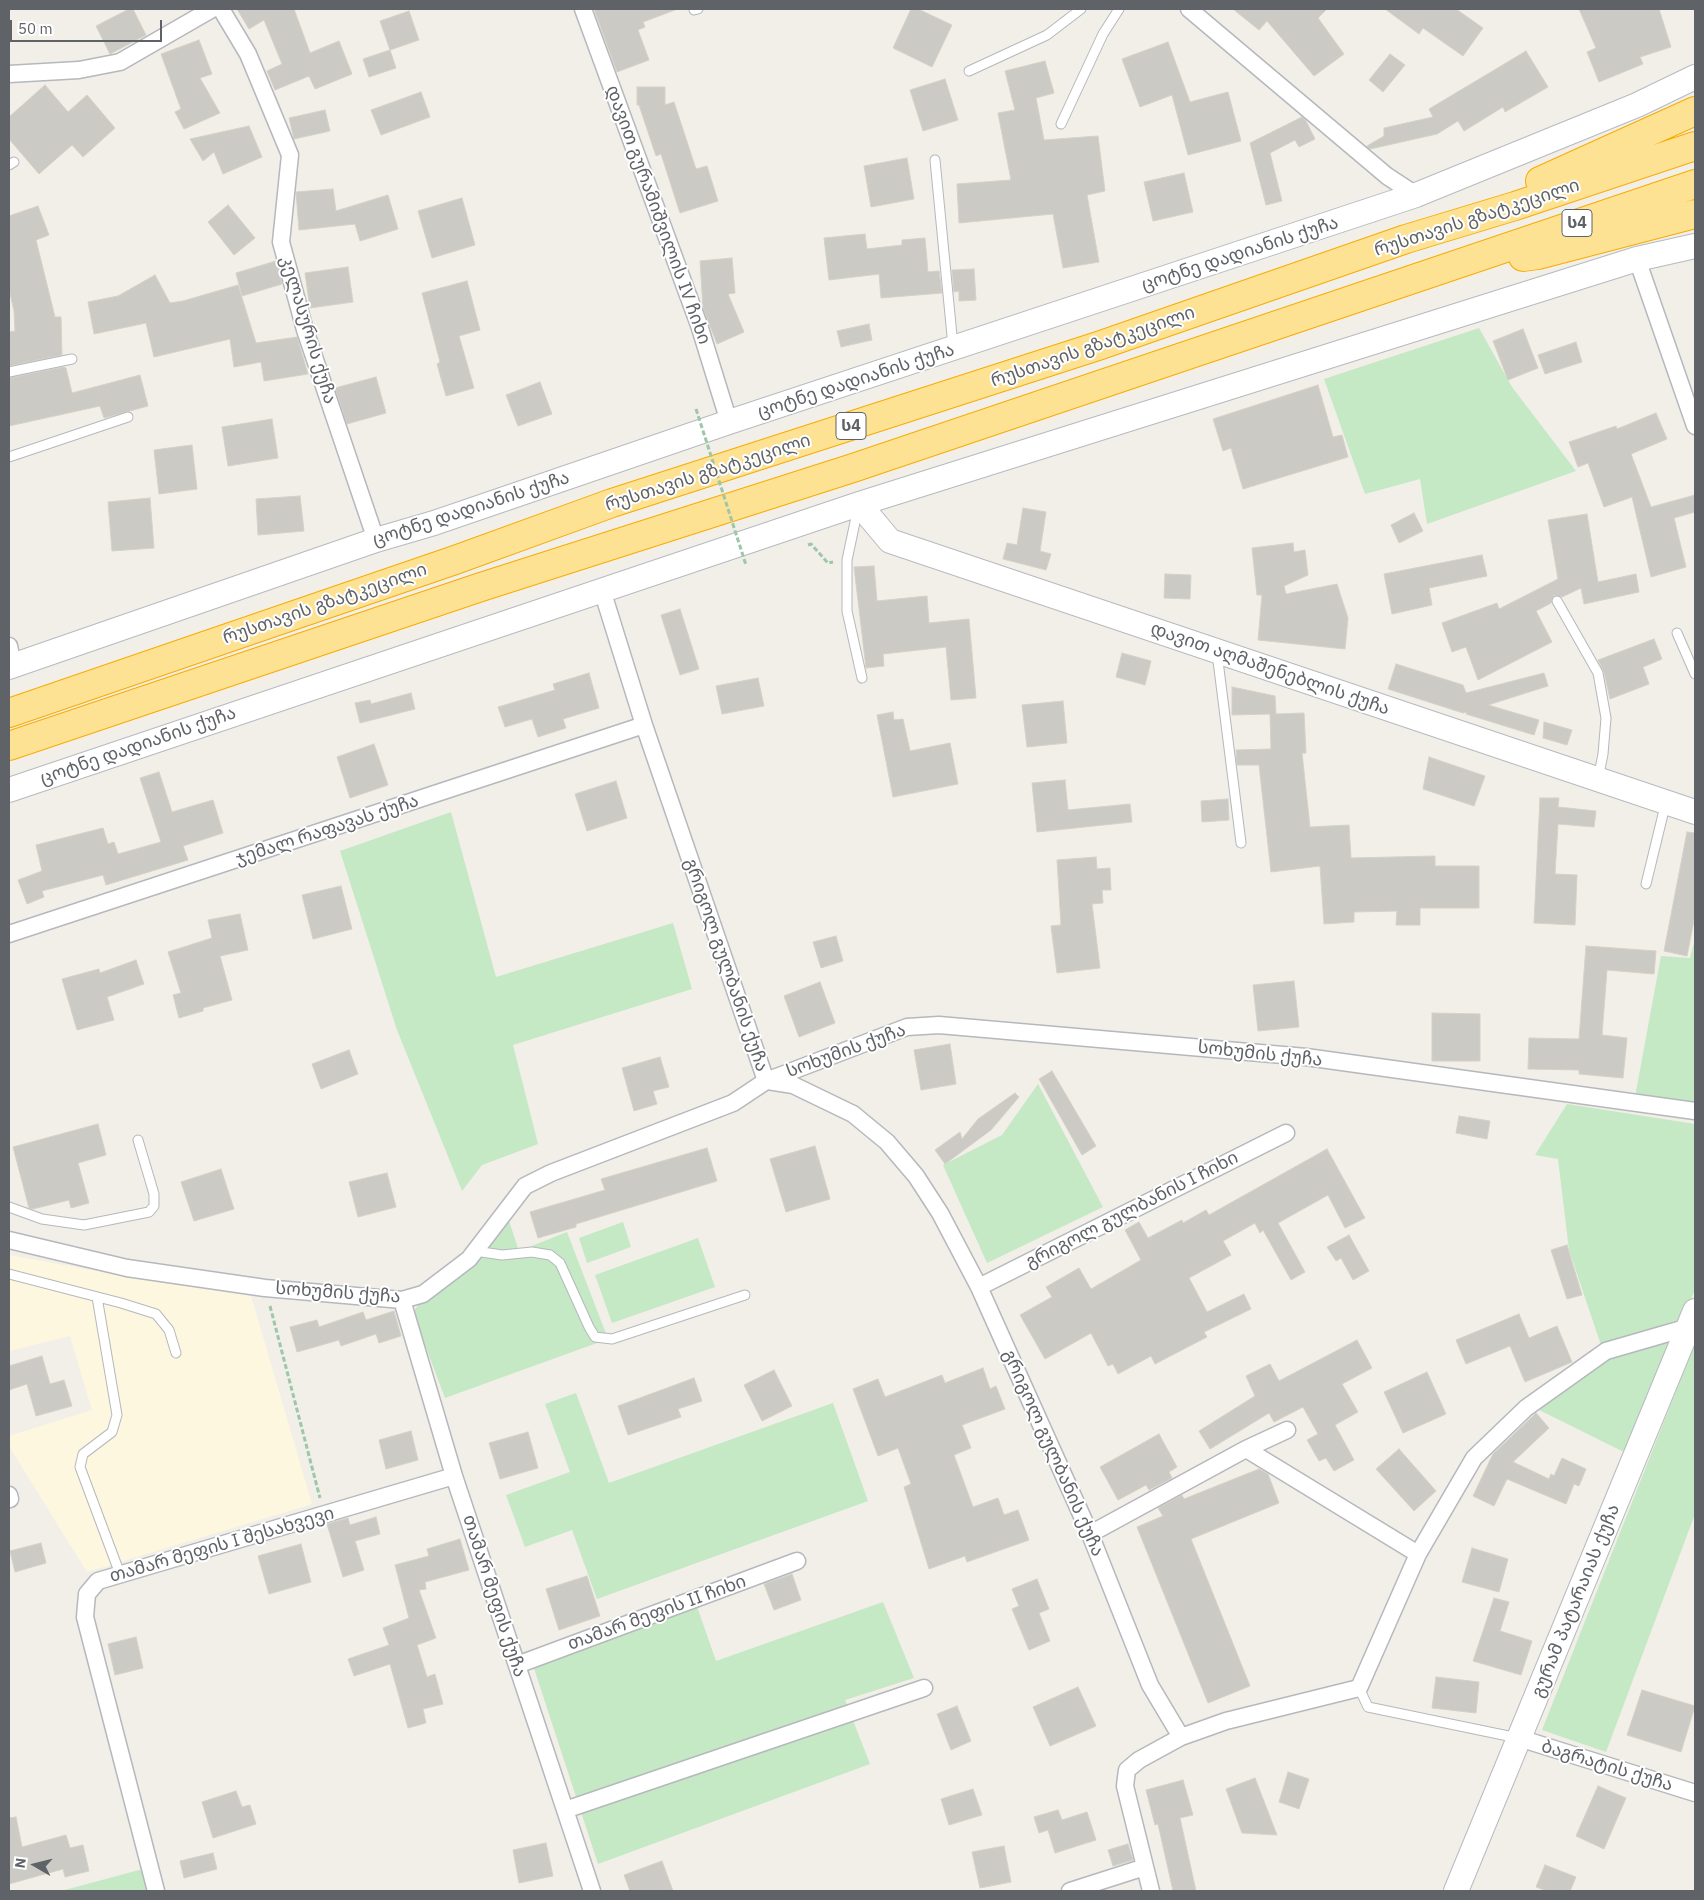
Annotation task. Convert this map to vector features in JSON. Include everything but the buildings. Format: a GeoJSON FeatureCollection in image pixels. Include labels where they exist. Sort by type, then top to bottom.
{"type":"FeatureCollection","features":[{"type":"Feature","properties":{"kind":"highway"},"geometry":{"type":"LineString","coordinates":[[1406,239],[1695,111]]}},
{"type":"Feature","properties":{"kind":"highway","name":"რუსთავის გზატკეცილი"},"geometry":{"type":"LineString","coordinates":[[9,713],[446,563],[612,503],[1098,346],[1406,239],[1516,206],[1695,146]]}},
{"type":"Feature","properties":{"kind":"highway","name":"რუსთავის გზატკეცილი"},"geometry":{"type":"LineString","coordinates":[[9,746],[472,591],[863,465],[1460,265],[1606,213],[1695,184]]}},
{"type":"Feature","properties":{"kind":"highway"},"geometry":{"type":"LineString","coordinates":[[1460,265],[1538,255],[1695,214]]}},
{"type":"Feature","properties":{"kind":"street"},"geometry":{"type":"LineString","coordinates":[[9,74],[79,70],[120,62],[212,9]]}},
{"type":"Feature","properties":{"kind":"street","name":"კელასურის ქუჩა"},"geometry":{"type":"LineString","coordinates":[[220,9],[248,54],[290,155],[281,242],[305,330],[376,540]]}},
{"type":"Feature","properties":{"kind":"street","name":"დავით გურამიშვილის IV ჩიხი"},"geometry":{"type":"LineString","coordinates":[[583,9],[700,325],[729,422]]}},
{"type":"Feature","properties":{"kind":"street"},"geometry":{"type":"LineString","coordinates":[[1189,9],[1387,176],[1416,195]]}},
{"type":"Feature","properties":{"kind":"street","name":"ცოტნე დადიანის ქუჩა"},"geometry":{"type":"LineString","coordinates":[[10,659],[443,520],[729,422],[1416,195],[1637,105],[1695,77]]}},
{"type":"Feature","properties":{"kind":"street","name":"ცოტნე დადიანის ქუჩა"},"geometry":{"type":"LineString","coordinates":[[9,790],[859,504],[1637,259],[1695,246]]}},
{"type":"Feature","properties":{"kind":"street"},"geometry":{"type":"LineString","coordinates":[[1637,259],[1695,426]]}},
{"type":"Feature","properties":{"kind":"street","name":"დავით აღმაშენებლის ქუჩა"},"geometry":{"type":"LineString","coordinates":[[859,504],[890,541],[1695,812]]}},
{"type":"Feature","properties":{"kind":"street","name":"გრიგოლ გულბანის ქუჩა"},"geometry":{"type":"LineString","coordinates":[[602,590],[644,725],[766,1081],[794,1085],[853,1114],[887,1142],[916,1176],[940,1213],[979,1287],[1090,1534],[1150,1685],[1181,1737]]}},
{"type":"Feature","properties":{"kind":"street","name":"ჯემალ რაფავას ქუჩა"},"geometry":{"type":"LineString","coordinates":[[9,934],[644,725]]}},
{"type":"Feature","properties":{"kind":"street","name":"სოხუმის ქუჩა"},"geometry":{"type":"LineString","coordinates":[[9,1240],[127,1268],[265,1288],[402,1300],[423,1294],[469,1259],[525,1186],[550,1173],[733,1103],[766,1081],[907,1027],[940,1025],[1306,1057],[1695,1111]]}},
{"type":"Feature","properties":{"kind":"street","name":"გრიგოლ გულბანის I ჩიხი"},"geometry":{"type":"LineString","coordinates":[[979,1287],[1286,1133]]}},
{"type":"Feature","properties":{"kind":"street","name":"თამარ მეფის ქუჩა"},"geometry":{"type":"LineString","coordinates":[[402,1300],[454,1476],[592,1891]]}},
{"type":"Feature","properties":{"kind":"street"},"geometry":{"type":"LineString","coordinates":[[1151,1891],[1125,1786],[1127,1770],[1139,1760],[1181,1737],[1226,1721],[1359,1688],[1418,1554],[1474,1458],[1526,1408],[1606,1351],[1693,1322]]}},
{"type":"Feature","properties":{"kind":"street","name":"გურამ პატარაიას ქუჩა"},"geometry":{"type":"LineString","coordinates":[[1456,1891],[1693,1322]]}},
{"type":"Feature","properties":{"kind":"street"},"geometry":{"type":"LineString","coordinates":[[1090,1534],[1246,1449],[1287,1430]]}},
{"type":"Feature","properties":{"kind":"street"},"geometry":{"type":"LineString","coordinates":[[1246,1449],[1418,1554]]}},
{"type":"Feature","properties":{"kind":"street","name":"თამარ მეფის I შესახვევი"},"geometry":{"type":"LineString","coordinates":[[156,1891],[85,1617],[87,1594],[98,1581],[454,1476]]}},
{"type":"Feature","properties":{"kind":"street","name":"თამარ მეფის II ჩიხი"},"geometry":{"type":"LineString","coordinates":[[517,1665],[797,1561]]}},
{"type":"Feature","properties":{"kind":"street"},"geometry":{"type":"LineString","coordinates":[[565,1810],[924,1688]]}},
{"type":"Feature","properties":{"kind":"street","name":"ბაგრატის ქუჩა"},"geometry":{"type":"LineString","coordinates":[[1519,1738],[1695,1793]]}},
{"type":"Feature","properties":{"kind":"street"},"geometry":{"type":"LineString","coordinates":[[1070,1891],[1145,1867]]}},
{"type":"Feature","properties":{"kind":"lane"},"geometry":{"type":"LineString","coordinates":[[969,71],[1047,35],[1082,9]]}},
{"type":"Feature","properties":{"kind":"lane"},"geometry":{"type":"LineString","coordinates":[[1061,124],[1103,34],[1119,9]]}},
{"type":"Feature","properties":{"kind":"lane"},"geometry":{"type":"LineString","coordinates":[[935,160],[954,349]]}},
{"type":"Feature","properties":{"kind":"lane"},"geometry":{"type":"LineString","coordinates":[[9,372],[72,359]]}},
{"type":"Feature","properties":{"kind":"lane"},"geometry":{"type":"LineString","coordinates":[[9,457],[128,417]]}},
{"type":"Feature","properties":{"kind":"lane"},"geometry":{"type":"LineString","coordinates":[[859,504],[847,560],[847,611],[862,678]]}},
{"type":"Feature","properties":{"kind":"lane"},"geometry":{"type":"LineString","coordinates":[[1557,601],[1598,673],[1606,718],[1603,754],[1598,779]]}},
{"type":"Feature","properties":{"kind":"lane"},"geometry":{"type":"LineString","coordinates":[[1676,633],[1695,674]]}},
{"type":"Feature","properties":{"kind":"lane"},"geometry":{"type":"LineString","coordinates":[[1216,651],[1241,843]]}},
{"type":"Feature","properties":{"kind":"lane"},"geometry":{"type":"LineString","coordinates":[[1646,884],[1666,802]]}},
{"type":"Feature","properties":{"kind":"lane"},"geometry":{"type":"LineString","coordinates":[[9,1207],[42,1219],[84,1225],[150,1212],[154,1206],[154,1194],[138,1140]]}},
{"type":"Feature","properties":{"kind":"lane"},"geometry":{"type":"LineString","coordinates":[[475,1251],[502,1255],[532,1252],[550,1255],[560,1263],[589,1328],[595,1337],[612,1339],[746,1295]]}},
{"type":"Feature","properties":{"kind":"lane"},"geometry":{"type":"LineString","coordinates":[[9,1274],[96,1296],[156,1314],[169,1330],[176,1353]]}},
{"type":"Feature","properties":{"kind":"lane"},"geometry":{"type":"LineString","coordinates":[[96,1296],[117,1415],[112,1432],[83,1454],[80,1467],[120,1574]]}},
{"type":"Feature","properties":{"kind":"lane"},"geometry":{"type":"LineString","coordinates":[[1359,1688],[1368,1707],[1519,1738]]}},
{"type":"Feature","properties":{"kind":"path"},"geometry":{"type":"LineString","coordinates":[[696,409],[746,565]]}},
{"type":"Feature","properties":{"kind":"path"},"geometry":{"type":"LineString","coordinates":[[811,544],[828,563],[847,560]]}},
{"type":"Feature","properties":{"kind":"path"},"geometry":{"type":"LineString","coordinates":[[265,1288],[324,1515]]}},
{"type":"Feature","properties":{"kind":"shaded area"},"geometry":{"type":"Polygon","coordinates":[[[9,1255],[158,1282],[251,1296],[312,1504],[87,1572],[9,1446],[9,1436],[92,1410],[70,1336],[9,1351],[9,1255]]]}},
{"type":"Feature","properties":{"kind":"green space"},"geometry":{"type":"Polygon","coordinates":[[[1479,328],[1512,387],[1576,471],[1427,524],[1420,479],[1365,494],[1324,379],[1479,328]]]}},
{"type":"Feature","properties":{"kind":"green space"},"geometry":{"type":"Polygon","coordinates":[[[451,812],[496,977],[673,923],[692,989],[513,1045],[538,1144],[482,1165],[462,1191],[397,1030],[340,851],[451,812]]]}},
{"type":"Feature","properties":{"kind":"green space"},"geometry":{"type":"Polygon","coordinates":[[[1695,939],[1695,1105],[1635,1097],[1661,956],[1690,958],[1695,939]]]}},
{"type":"Feature","properties":{"kind":"green space"},"geometry":{"type":"Polygon","coordinates":[[[1038,1084],[1103,1207],[987,1263],[943,1165],[1002,1135],[1038,1084]]]}},
{"type":"Feature","properties":{"kind":"green space"},"geometry":{"type":"Polygon","coordinates":[[[1567,1104],[1695,1124],[1695,1289],[1684,1318],[1601,1345],[1569,1250],[1558,1159],[1535,1155],[1567,1104]]]}},
{"type":"Feature","properties":{"kind":"green space"},"geometry":{"type":"Polygon","coordinates":[[[509,1221],[519,1251],[567,1232],[608,1339],[445,1398],[413,1313],[422,1299],[469,1267],[509,1221]]]}},
{"type":"Feature","properties":{"kind":"green space"},"geometry":{"type":"Polygon","coordinates":[[[623,1222],[631,1247],[587,1263],[579,1238],[623,1222]]]}},
{"type":"Feature","properties":{"kind":"green space"},"geometry":{"type":"Polygon","coordinates":[[[698,1238],[715,1287],[612,1323],[595,1275],[698,1238]]]}},
{"type":"Feature","properties":{"kind":"green space"},"geometry":{"type":"Polygon","coordinates":[[[1677,1336],[1630,1455],[1535,1408],[1613,1357],[1677,1336]]]}},
{"type":"Feature","properties":{"kind":"green space"},"geometry":{"type":"Polygon","coordinates":[[[1695,1343],[1695,1514],[1606,1752],[1542,1730],[1695,1343]]]}},
{"type":"Feature","properties":{"kind":"green space"},"geometry":{"type":"Polygon","coordinates":[[[576,1393],[609,1483],[833,1403],[868,1501],[597,1599],[572,1530],[525,1547],[506,1495],[570,1472],[545,1404],[576,1393]]]}},
{"type":"Feature","properties":{"kind":"green space"},"geometry":{"type":"Polygon","coordinates":[[[693,1595],[716,1661],[883,1602],[914,1678],[845,1700],[870,1764],[598,1864],[529,1653],[693,1595]]]}},
{"type":"Feature","properties":{"kind":"green space"},"geometry":{"type":"Polygon","coordinates":[[[143,1869],[148,1891],[61,1891],[143,1869]]]}}]}
